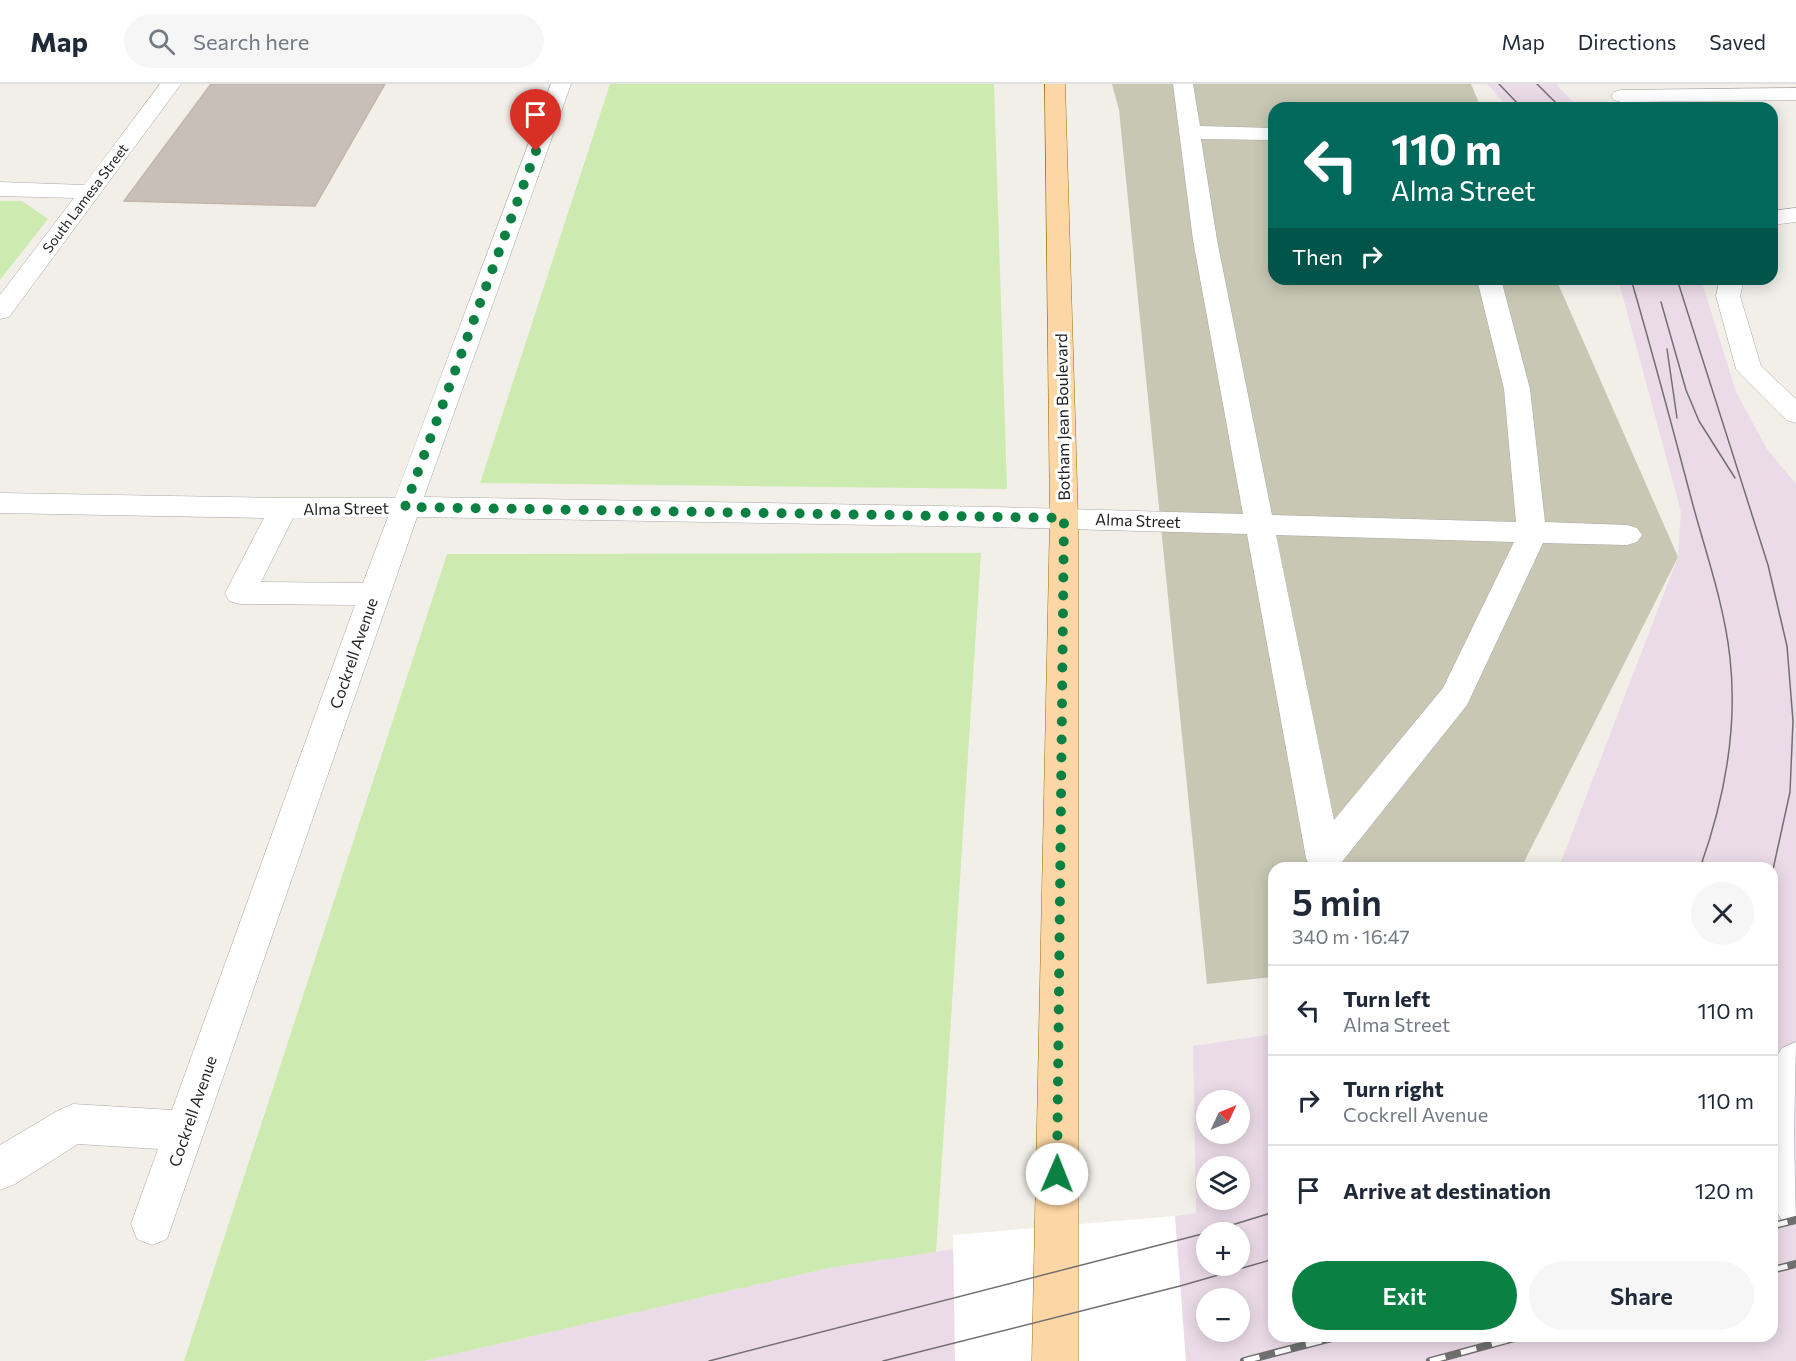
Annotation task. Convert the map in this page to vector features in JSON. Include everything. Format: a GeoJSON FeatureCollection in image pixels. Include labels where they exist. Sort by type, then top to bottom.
{"type":"FeatureCollection","features":[{"type":"Feature","properties":{"kind":"main road","name":"Botham Jean Boulevard"},"geometry":{"type":"LineString","coordinates":[[1055,1361],[1064,518],[1056,84]]}},
{"type":"Feature","properties":{"kind":"street","name":"South Lamesa Street"},"geometry":{"type":"LineString","coordinates":[[0,312],[171,84]]}},
{"type":"Feature","properties":{"kind":"street","name":"Cockrell Avenue"},"geometry":{"type":"LineString","coordinates":[[152,1224],[405,507],[561,84]]}},
{"type":"Feature","properties":{"kind":"street"},"geometry":{"type":"LineString","coordinates":[[1183,84],[1205,240],[1324,858],[1456,696],[1532,534],[1517,389],[1491,285]]}},
{"type":"Feature","properties":{"kind":"street"},"geometry":{"type":"LineString","coordinates":[[1621,96],[1796,94]]}},
{"type":"Feature","properties":{"kind":"street"},"geometry":{"type":"LineString","coordinates":[[1190,132],[1268,134]]}},
{"type":"Feature","properties":{"kind":"street"},"geometry":{"type":"LineString","coordinates":[[0,189],[88,192]]}},
{"type":"Feature","properties":{"kind":"street"},"geometry":{"type":"LineString","coordinates":[[1778,217],[1796,215]]}},
{"type":"Feature","properties":{"kind":"street"},"geometry":{"type":"LineString","coordinates":[[1731,285],[1728,296],[1749,369],[1796,414]]}},
{"type":"Feature","properties":{"kind":"street","name":"Alma Street"},"geometry":{"type":"LineString","coordinates":[[0,504],[283,508],[405,507],[1064,518],[1532,534],[1627,535]]}},
{"type":"Feature","properties":{"kind":"street"},"geometry":{"type":"LineString","coordinates":[[283,508],[240,593],[374,594]]}},
{"type":"Feature","properties":{"kind":"street"},"geometry":{"type":"LineString","coordinates":[[1778,1103],[1787,1070],[1796,1061]]}},
{"type":"Feature","properties":{"kind":"street"},"geometry":{"type":"LineString","coordinates":[[0,1169],[73,1124],[185,1131]]}},
{"type":"Feature","properties":{"kind":"street"},"geometry":{"type":"LineString","coordinates":[[1778,1162],[1782,1180],[1796,1204]]}},
{"type":"Feature","properties":{"kind":"shaded area"},"geometry":{"type":"Polygon","coordinates":[[[1112,84],[1471,84],[1478,102],[1268,102],[1268,285],[1559,285],[1678,557],[1524,862],[1268,862],[1268,978],[1207,984],[1119,110],[1112,84]]]}},
{"type":"Feature","properties":{"kind":"shaded area"},"geometry":{"type":"Polygon","coordinates":[[[1487,84],[1556,84],[1573,102],[1504,102],[1487,84]]]}},
{"type":"Feature","properties":{"kind":"shaded area"},"geometry":{"type":"Polygon","coordinates":[[[1620,285],[1703,285],[1736,392],[1767,449],[1796,484],[1796,1361],[424,1361],[834,1267],[1196,1213],[1193,1046],[1268,1035],[1268,1342],[1778,1342],[1778,862],[1561,862],[1678,557],[1681,512],[1620,285]]]}},
{"type":"Feature","properties":{"kind":"green space"},"geometry":{"type":"Polygon","coordinates":[[[610,84],[994,84],[1007,489],[480,483],[610,84]]]}},
{"type":"Feature","properties":{"kind":"green space"},"geometry":{"type":"Polygon","coordinates":[[[0,201],[22,201],[48,219],[0,280],[0,201]]]}},
{"type":"Feature","properties":{"kind":"green space"},"geometry":{"type":"Polygon","coordinates":[[[981,553],[936,1252],[834,1267],[424,1361],[184,1361],[447,554],[981,553]]]}},
{"type":"Feature","properties":{"kind":"pier"},"geometry":{"type":"Polygon","coordinates":[[[1175,1216],[1186,1361],[955,1361],[953,1235],[1175,1216]]]}},
{"type":"Feature","properties":{"kind":"building"},"geometry":{"type":"Polygon","coordinates":[[[211,84],[385,84],[315,206],[124,201],[211,84]]]}},
{"type":"Feature","properties":{"kind":"tram line"},"geometry":{"type":"LineString","coordinates":[[1499,84],[1516,102]]}},
{"type":"Feature","properties":{"kind":"tram line"},"geometry":{"type":"LineString","coordinates":[[1537,84],[1555,102]]}},
{"type":"Feature","properties":{"kind":"tram line"},"geometry":{"type":"LineString","coordinates":[[1633,285],[1718,596],[1730,658],[1732,712],[1727,765],[1716,817],[1702,862]]}},
{"type":"Feature","properties":{"kind":"tram line"},"geometry":{"type":"LineString","coordinates":[[1679,285],[1768,565],[1787,646],[1793,721],[1790,792],[1775,862]]}},
{"type":"Feature","properties":{"kind":"tram line"},"geometry":{"type":"LineString","coordinates":[[1661,302],[1686,390],[1699,421],[1735,478]]}},
{"type":"Feature","properties":{"kind":"tram line"},"geometry":{"type":"LineString","coordinates":[[1667,349],[1677,418]]}},
{"type":"Feature","properties":{"kind":"tram line"},"geometry":{"type":"LineString","coordinates":[[709,1361],[1206,1233],[1268,1214]]}},
{"type":"Feature","properties":{"kind":"tram line"},"geometry":{"type":"LineString","coordinates":[[883,1361],[1180,1286],[1268,1261]]}},
{"type":"Feature","properties":{"kind":"railway"},"geometry":{"type":"LineString","coordinates":[[1778,1224],[1796,1220]]}},
{"type":"Feature","properties":{"kind":"railway"},"geometry":{"type":"LineString","coordinates":[[1778,1268],[1796,1264]]}},
{"type":"Feature","properties":{"kind":"railway"},"geometry":{"type":"LineString","coordinates":[[1244,1361],[1317,1342]]}},
{"type":"Feature","properties":{"kind":"railway"},"geometry":{"type":"LineString","coordinates":[[1430,1361],[1500,1342]]}},
{"type":"Feature","properties":{"kind":"route"},"geometry":{"type":"LineString","coordinates":[[536,151],[405,507],[1064,518],[1057,1174]]}}]}
